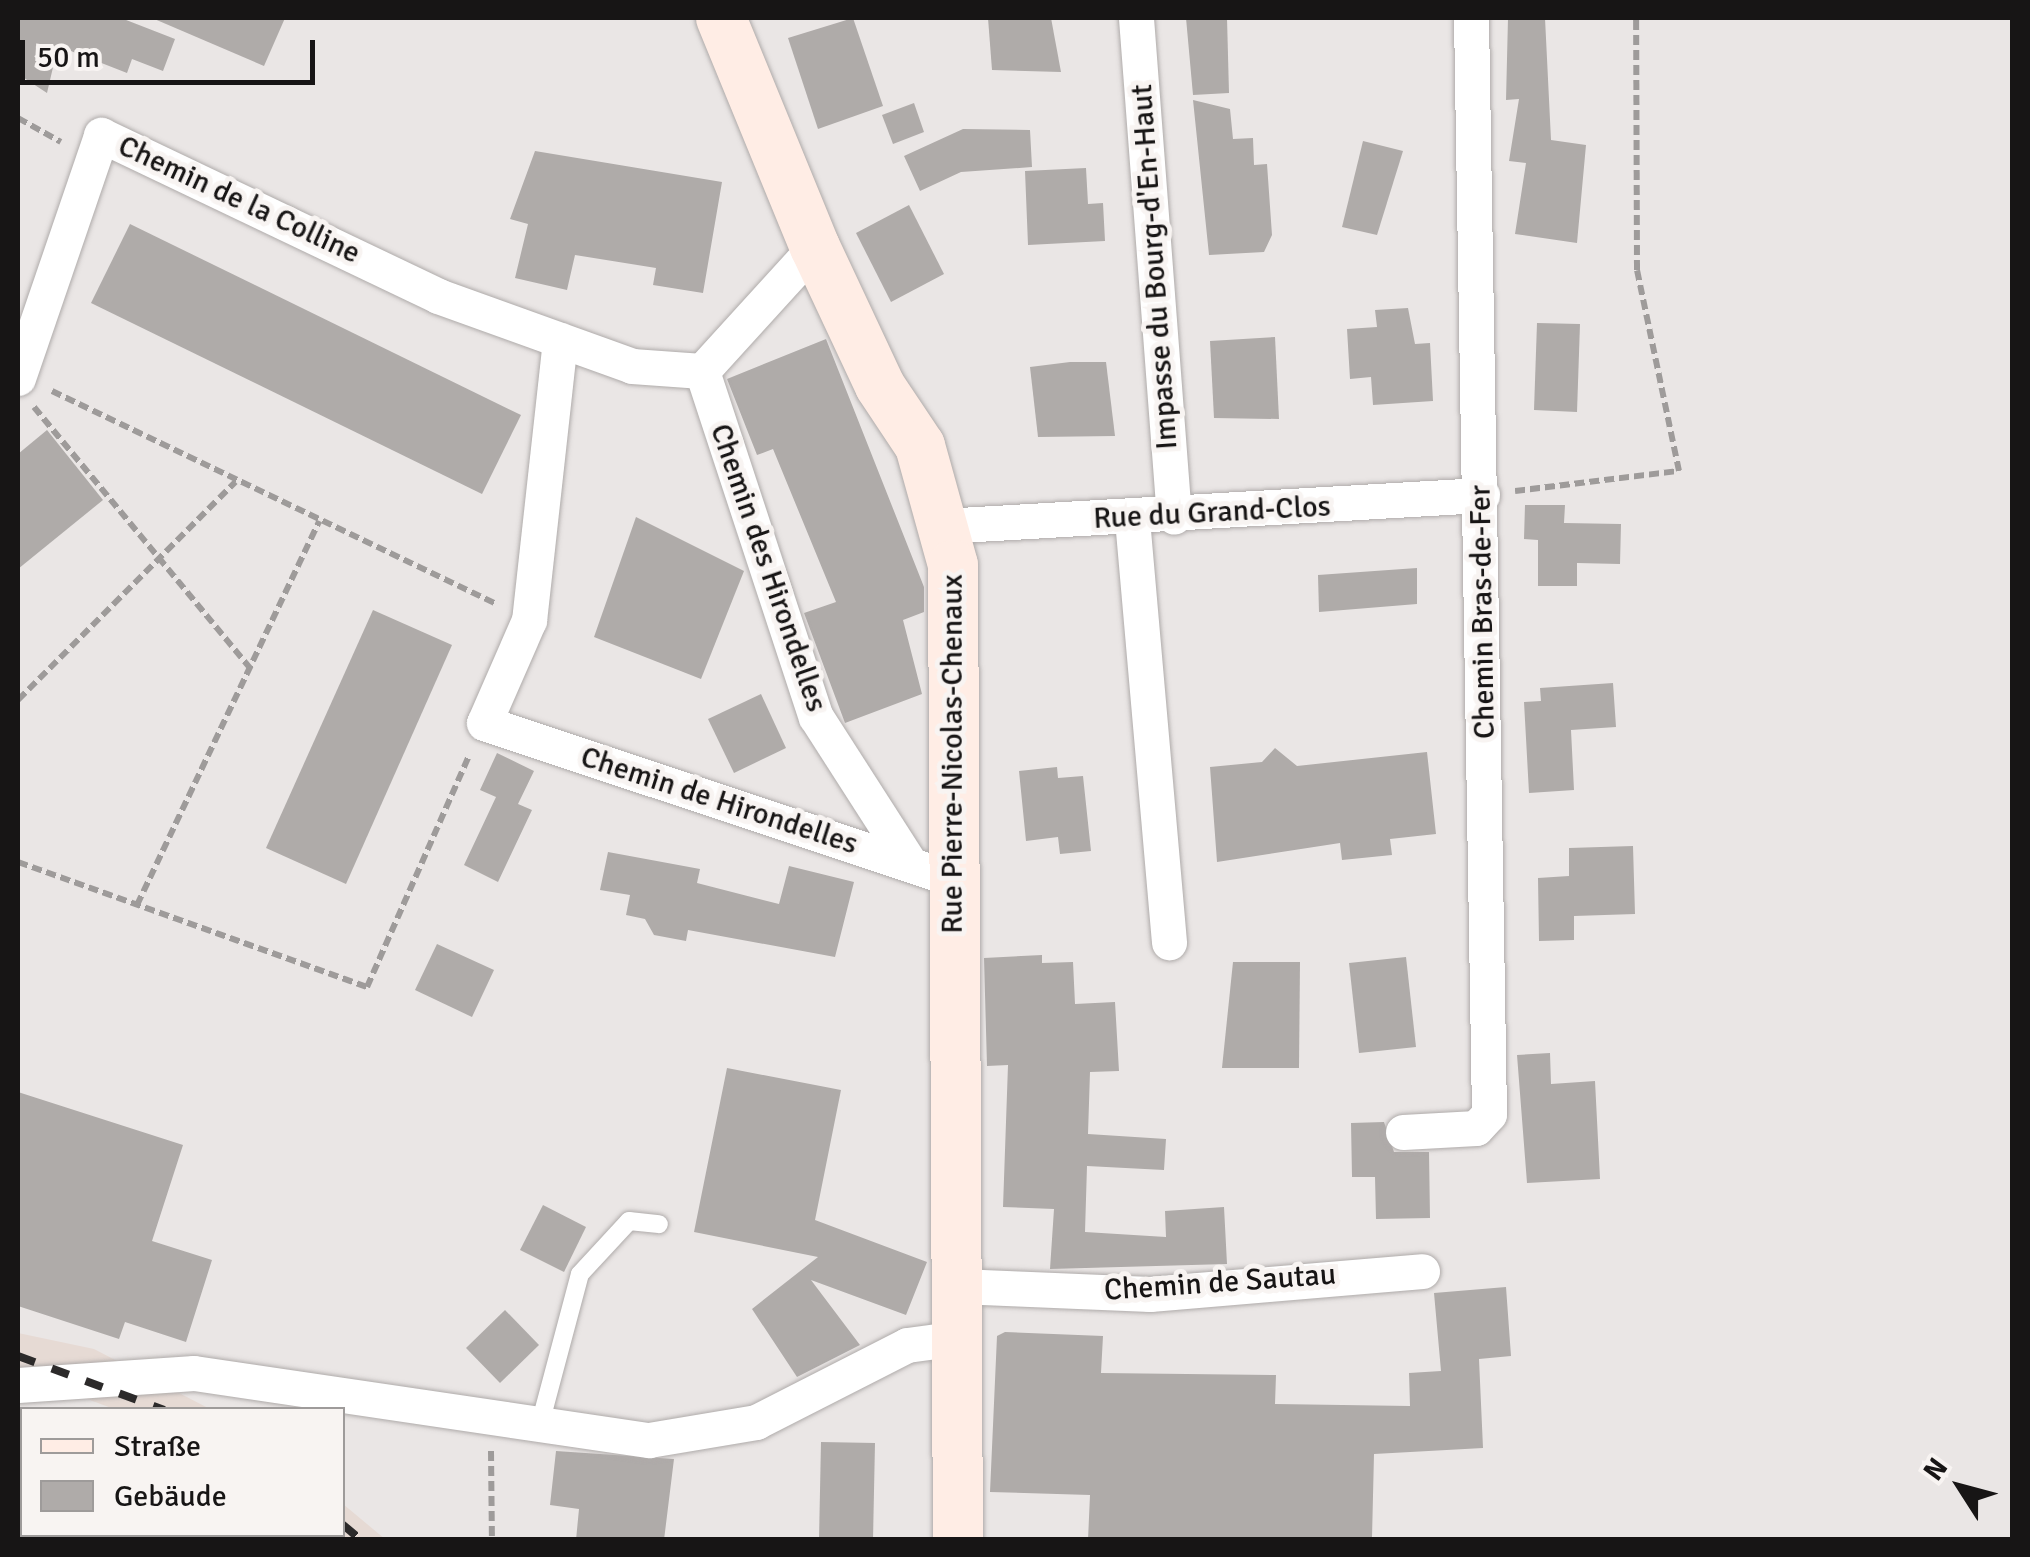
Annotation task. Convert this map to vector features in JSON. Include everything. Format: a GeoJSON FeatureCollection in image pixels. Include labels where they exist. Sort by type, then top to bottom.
{"type":"FeatureCollection","features":[{"type":"Feature","properties":{"kind":"street","name":"Rue Pierre-Nicolas-Chenaux"},"geometry":{"type":"LineString","coordinates":[[722,18],[814,248],[880,386],[920,446],[954,565],[931,870],[958,1286],[958,1540]]}},
{"type":"Feature","properties":{"kind":"street","name":"Impasse du Bourg-d'En-Haut"},"geometry":{"type":"LineString","coordinates":[[1136,18],[1174,517]]}},
{"type":"Feature","properties":{"kind":"street","name":"Chemin Bras-de-Fer"},"geometry":{"type":"LineString","coordinates":[[1402,1132],[1476,1128],[1489,1114],[1472,18]]}},
{"type":"Feature","properties":{"kind":"street","name":"Chemin de la Colline"},"geometry":{"type":"LineString","coordinates":[[19,377],[102,135],[438,296],[632,366],[702,372]]}},
{"type":"Feature","properties":{"kind":"street"},"geometry":{"type":"LineString","coordinates":[[702,372],[814,248]]}},
{"type":"Feature","properties":{"kind":"street"},"geometry":{"type":"LineString","coordinates":[[484,723],[530,620],[560,340]]}},
{"type":"Feature","properties":{"kind":"street","name":"Chemin des Hirondelles"},"geometry":{"type":"LineString","coordinates":[[702,372],[816,717],[931,870]]}},
{"type":"Feature","properties":{"kind":"street","name":"Rue du Grand-Clos"},"geometry":{"type":"LineString","coordinates":[[942,526],[1174,517],[1482,495]]}},
{"type":"Feature","properties":{"kind":"street"},"geometry":{"type":"LineString","coordinates":[[1132,519],[1169,942]]}},
{"type":"Feature","properties":{"kind":"street","name":"Chemin de Hirondelles"},"geometry":{"type":"LineString","coordinates":[[484,723],[931,870]]}},
{"type":"Feature","properties":{"kind":"street","name":"Chemin de Sautau"},"geometry":{"type":"LineString","coordinates":[[958,1286],[1150,1294],[1422,1272]]}},
{"type":"Feature","properties":{"kind":"street"},"geometry":{"type":"LineString","coordinates":[[18,1385],[194,1373],[649,1440],[756,1422],[906,1345],[959,1338]]}},
{"type":"Feature","properties":{"kind":"lane"},"geometry":{"type":"LineString","coordinates":[[540,1424],[580,1274],[629,1221],[658,1224]]}},
{"type":"Feature","properties":{"kind":"path"},"geometry":{"type":"LineString","coordinates":[[1482,495],[1680,471],[1636,270],[1636,18]]}},
{"type":"Feature","properties":{"kind":"path"},"geometry":{"type":"LineString","coordinates":[[18,118],[92,162]]}},
{"type":"Feature","properties":{"kind":"path"},"geometry":{"type":"LineString","coordinates":[[19,377],[530,620]]}},
{"type":"Feature","properties":{"kind":"path"},"geometry":{"type":"LineString","coordinates":[[19,377],[34,408],[250,668]]}},
{"type":"Feature","properties":{"kind":"path"},"geometry":{"type":"LineString","coordinates":[[18,700],[235,482]]}},
{"type":"Feature","properties":{"kind":"path"},"geometry":{"type":"LineString","coordinates":[[137,905],[319,521]]}},
{"type":"Feature","properties":{"kind":"path"},"geometry":{"type":"LineString","coordinates":[[18,862],[367,987],[484,723]]}},
{"type":"Feature","properties":{"kind":"path"},"geometry":{"type":"LineString","coordinates":[[486,1488],[492,1540]]}},
{"type":"Feature","properties":{"kind":"shaded area"},"geometry":{"type":"Polygon","coordinates":[[[18,1333],[94,1349],[206,1407],[109,1407],[18,1373],[18,1333]]]}},
{"type":"Feature","properties":{"kind":"shaded area"},"geometry":{"type":"Polygon","coordinates":[[[345,1506],[385,1539],[316,1539],[345,1537],[345,1506]]]}},
{"type":"Feature","properties":{"kind":"building"},"geometry":{"type":"Polygon","coordinates":[[[18,18],[121,18],[175,39],[163,71],[132,59],[127,73],[58,46],[47,93],[18,74],[18,18]]]}},
{"type":"Feature","properties":{"kind":"building"},"geometry":{"type":"Polygon","coordinates":[[[152,18],[285,18],[264,66],[152,18]]]}},
{"type":"Feature","properties":{"kind":"building"},"geometry":{"type":"Polygon","coordinates":[[[853,18],[883,106],[818,129],[788,38],[853,18]]]}},
{"type":"Feature","properties":{"kind":"building"},"geometry":{"type":"Polygon","coordinates":[[[988,18],[1051,18],[1061,72],[992,70],[988,18]]]}},
{"type":"Feature","properties":{"kind":"building"},"geometry":{"type":"Polygon","coordinates":[[[1186,18],[1227,18],[1229,93],[1193,95],[1186,18]]]}},
{"type":"Feature","properties":{"kind":"building"},"geometry":{"type":"Polygon","coordinates":[[[1508,18],[1545,18],[1551,140],[1586,145],[1577,243],[1515,234],[1526,163],[1509,161],[1519,99],[1506,100],[1508,18]]]}},
{"type":"Feature","properties":{"kind":"building"},"geometry":{"type":"Polygon","coordinates":[[[1193,100],[1230,109],[1233,139],[1253,138],[1254,165],[1267,164],[1272,235],[1264,252],[1209,255],[1193,100]]]}},
{"type":"Feature","properties":{"kind":"building"},"geometry":{"type":"Polygon","coordinates":[[[914,103],[924,132],[893,144],[882,115],[914,103]]]}},
{"type":"Feature","properties":{"kind":"building"},"geometry":{"type":"Polygon","coordinates":[[[963,129],[1030,130],[1032,167],[961,172],[920,191],[904,156],[963,129]]]}},
{"type":"Feature","properties":{"kind":"building"},"geometry":{"type":"Polygon","coordinates":[[[1363,141],[1403,151],[1377,235],[1342,227],[1363,141]]]}},
{"type":"Feature","properties":{"kind":"building"},"geometry":{"type":"Polygon","coordinates":[[[535,151],[722,182],[703,293],[653,285],[656,268],[575,255],[567,290],[515,278],[528,224],[510,219],[535,151]]]}},
{"type":"Feature","properties":{"kind":"building"},"geometry":{"type":"Polygon","coordinates":[[[1086,168],[1088,204],[1103,203],[1105,241],[1028,245],[1025,171],[1086,168]]]}},
{"type":"Feature","properties":{"kind":"building"},"geometry":{"type":"Polygon","coordinates":[[[909,205],[944,274],[891,302],[856,233],[909,205]]]}},
{"type":"Feature","properties":{"kind":"building"},"geometry":{"type":"Polygon","coordinates":[[[130,224],[521,415],[482,494],[91,303],[130,224]]]}},
{"type":"Feature","properties":{"kind":"building"},"geometry":{"type":"Polygon","coordinates":[[[1408,308],[1415,344],[1430,343],[1433,401],[1373,405],[1371,377],[1350,379],[1347,329],[1377,327],[1375,310],[1408,308]]]}},
{"type":"Feature","properties":{"kind":"building"},"geometry":{"type":"Polygon","coordinates":[[[1537,323],[1580,324],[1577,412],[1534,410],[1537,323]]]}},
{"type":"Feature","properties":{"kind":"building"},"geometry":{"type":"Polygon","coordinates":[[[1275,337],[1279,419],[1214,418],[1210,341],[1275,337]]]}},
{"type":"Feature","properties":{"kind":"building"},"geometry":{"type":"Polygon","coordinates":[[[826,339],[924,587],[924,612],[903,620],[922,694],[845,723],[804,613],[836,602],[773,449],[757,455],[727,379],[826,339]]]}},
{"type":"Feature","properties":{"kind":"building"},"geometry":{"type":"Polygon","coordinates":[[[1106,362],[1115,436],[1038,437],[1030,367],[1106,362]]]}},
{"type":"Feature","properties":{"kind":"building"},"geometry":{"type":"Polygon","coordinates":[[[47,430],[103,500],[18,569],[18,454],[47,430]]]}},
{"type":"Feature","properties":{"kind":"building"},"geometry":{"type":"Polygon","coordinates":[[[1525,505],[1565,505],[1564,523],[1621,524],[1620,564],[1577,563],[1577,586],[1538,586],[1538,540],[1524,539],[1525,505]]]}},
{"type":"Feature","properties":{"kind":"building"},"geometry":{"type":"Polygon","coordinates":[[[636,517],[744,571],[701,679],[594,637],[636,517]]]}},
{"type":"Feature","properties":{"kind":"building"},"geometry":{"type":"Polygon","coordinates":[[[1417,568],[1417,604],[1319,612],[1318,575],[1417,568]]]}},
{"type":"Feature","properties":{"kind":"building"},"geometry":{"type":"Polygon","coordinates":[[[373,610],[452,645],[346,884],[266,848],[373,610]]]}},
{"type":"Feature","properties":{"kind":"building"},"geometry":{"type":"Polygon","coordinates":[[[1613,683],[1616,727],[1571,730],[1574,790],[1529,793],[1524,702],[1541,701],[1540,688],[1613,683]]]}},
{"type":"Feature","properties":{"kind":"building"},"geometry":{"type":"Polygon","coordinates":[[[761,694],[786,748],[734,773],[708,719],[761,694]]]}},
{"type":"Feature","properties":{"kind":"building"},"geometry":{"type":"Polygon","coordinates":[[[1275,748],[1297,766],[1427,752],[1436,834],[1390,839],[1392,855],[1342,860],[1340,843],[1217,862],[1210,767],[1262,762],[1275,748]]]}},
{"type":"Feature","properties":{"kind":"building"},"geometry":{"type":"Polygon","coordinates":[[[497,753],[534,771],[518,804],[532,810],[498,882],[464,865],[496,797],[480,790],[497,753]]]}},
{"type":"Feature","properties":{"kind":"building"},"geometry":{"type":"Polygon","coordinates":[[[1057,767],[1058,778],[1083,776],[1091,851],[1060,854],[1058,837],[1026,841],[1019,771],[1057,767]]]}},
{"type":"Feature","properties":{"kind":"building"},"geometry":{"type":"Polygon","coordinates":[[[1633,846],[1635,914],[1574,916],[1574,940],[1539,941],[1538,878],[1569,876],[1569,848],[1633,846]]]}},
{"type":"Feature","properties":{"kind":"building"},"geometry":{"type":"Polygon","coordinates":[[[608,852],[700,869],[697,883],[779,904],[789,866],[854,882],[835,957],[688,930],[686,941],[654,935],[645,919],[626,915],[630,895],[600,890],[608,852]]]}},
{"type":"Feature","properties":{"kind":"building"},"geometry":{"type":"Polygon","coordinates":[[[437,944],[494,970],[472,1017],[415,990],[437,944]]]}},
{"type":"Feature","properties":{"kind":"building"},"geometry":{"type":"Polygon","coordinates":[[[1042,955],[1042,963],[1073,962],[1075,1004],[1115,1002],[1119,1071],[1090,1072],[1088,1134],[1166,1139],[1164,1170],[1087,1166],[1085,1232],[1166,1237],[1165,1211],[1224,1207],[1227,1264],[1050,1269],[1054,1209],[1003,1207],[1008,1065],[987,1066],[984,958],[1042,955]]]}},
{"type":"Feature","properties":{"kind":"building"},"geometry":{"type":"Polygon","coordinates":[[[1406,957],[1416,1047],[1359,1053],[1349,963],[1406,957]]]}},
{"type":"Feature","properties":{"kind":"building"},"geometry":{"type":"Polygon","coordinates":[[[1233,962],[1300,962],[1299,1068],[1222,1068],[1233,962]]]}},
{"type":"Feature","properties":{"kind":"building"},"geometry":{"type":"Polygon","coordinates":[[[1550,1053],[1551,1084],[1595,1081],[1600,1179],[1527,1183],[1517,1055],[1550,1053]]]}},
{"type":"Feature","properties":{"kind":"building"},"geometry":{"type":"Polygon","coordinates":[[[727,1068],[841,1090],[815,1220],[927,1262],[906,1315],[811,1280],[860,1345],[797,1377],[752,1309],[818,1257],[694,1232],[727,1068]]]}},
{"type":"Feature","properties":{"kind":"building"},"geometry":{"type":"Polygon","coordinates":[[[18,1092],[183,1145],[152,1241],[212,1260],[186,1342],[125,1322],[119,1339],[18,1306],[18,1092]]]}},
{"type":"Feature","properties":{"kind":"building"},"geometry":{"type":"Polygon","coordinates":[[[1384,1122],[1394,1152],[1429,1152],[1430,1218],[1376,1219],[1375,1177],[1352,1177],[1351,1123],[1384,1122]]]}},
{"type":"Feature","properties":{"kind":"building"},"geometry":{"type":"Polygon","coordinates":[[[543,1205],[586,1227],[564,1272],[520,1250],[543,1205]]]}},
{"type":"Feature","properties":{"kind":"building"},"geometry":{"type":"Polygon","coordinates":[[[1506,1287],[1511,1356],[1479,1359],[1483,1448],[1374,1454],[1372,1538],[1088,1540],[1090,1495],[990,1492],[997,1336],[1005,1332],[1103,1336],[1101,1373],[1276,1375],[1275,1404],[1410,1406],[1409,1373],[1441,1371],[1434,1293],[1506,1287]]]}},
{"type":"Feature","properties":{"kind":"building"},"geometry":{"type":"Polygon","coordinates":[[[505,1310],[539,1345],[500,1383],[466,1348],[505,1310]]]}},
{"type":"Feature","properties":{"kind":"building"},"geometry":{"type":"Polygon","coordinates":[[[821,1442],[875,1443],[873,1540],[819,1540],[821,1442]]]}},
{"type":"Feature","properties":{"kind":"building"},"geometry":{"type":"Polygon","coordinates":[[[556,1451],[674,1459],[664,1540],[576,1540],[579,1509],[550,1505],[556,1451]]]}},
{"type":"Feature","properties":{"kind":"railway"},"geometry":{"type":"LineString","coordinates":[[18,1356],[156,1407]]}},
{"type":"Feature","properties":{"kind":"railway"},"geometry":{"type":"LineString","coordinates":[[345,1527],[361,1540]]}}]}
